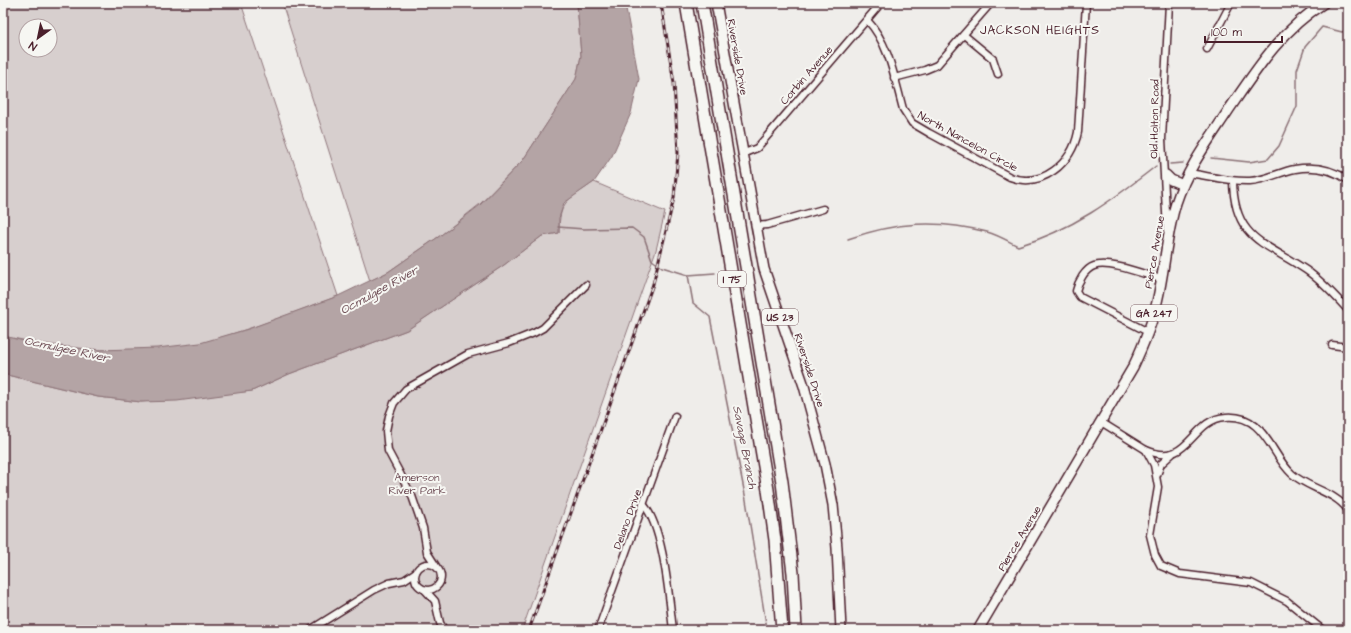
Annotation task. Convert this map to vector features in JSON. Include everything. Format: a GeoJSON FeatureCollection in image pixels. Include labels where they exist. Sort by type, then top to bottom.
{"type":"FeatureCollection","features":[{"type":"Feature","properties":{"kind":"highway","name":"I 75"},"geometry":{"type":"LineString","coordinates":[[686,3],[768,490],[775,540],[782,630]]}},
{"type":"Feature","properties":{"kind":"highway","name":"I 75"},"geometry":{"type":"LineString","coordinates":[[702,3],[782,482],[793,573],[796,630]]}},
{"type":"Feature","properties":{"kind":"main road","name":"Riverside Drive"},"geometry":{"type":"LineString","coordinates":[[716,3],[755,226],[768,281],[804,386],[825,464],[833,505],[837,548],[841,630]]}},
{"type":"Feature","properties":{"kind":"main road","name":"Pierce Avenue"},"geometry":{"type":"LineString","coordinates":[[978,630],[1133,367],[1148,332],[1157,302],[1168,234],[1176,203],[1189,172],[1208,141],[1276,44],[1294,25],[1324,3]]}},
{"type":"Feature","properties":{"kind":"main road"},"geometry":{"type":"LineString","coordinates":[[1166,175],[1171,180],[1183,185]]}},
{"type":"Feature","properties":{"kind":"street","name":"Corbin Avenue"},"geometry":{"type":"LineString","coordinates":[[742,154],[757,148],[881,3]]}},
{"type":"Feature","properties":{"kind":"street"},"geometry":{"type":"LineString","coordinates":[[894,78],[925,70],[937,65],[991,3]]}},
{"type":"Feature","properties":{"kind":"street","name":"North Nancelon Circle"},"geometry":{"type":"LineString","coordinates":[[867,20],[877,32],[883,45],[903,109],[908,118],[929,133],[1018,180],[1033,180],[1053,172],[1073,150],[1078,132],[1086,3]]}},
{"type":"Feature","properties":{"kind":"street","name":"Old Holton Road"},"geometry":{"type":"LineString","coordinates":[[1168,234],[1164,182],[1166,175],[1164,171],[1162,139],[1170,3]]}},
{"type":"Feature","properties":{"kind":"street"},"geometry":{"type":"LineString","coordinates":[[1206,49],[1231,3]]}},
{"type":"Feature","properties":{"kind":"street"},"geometry":{"type":"LineString","coordinates":[[964,35],[993,59],[998,74]]}},
{"type":"Feature","properties":{"kind":"street"},"geometry":{"type":"LineString","coordinates":[[1189,172],[1233,181],[1269,178],[1294,169],[1316,168],[1329,170],[1348,180]]}},
{"type":"Feature","properties":{"kind":"street"},"geometry":{"type":"LineString","coordinates":[[1233,181],[1233,194],[1237,212],[1248,232],[1264,245],[1307,270],[1348,310]]}},
{"type":"Feature","properties":{"kind":"street"},"geometry":{"type":"LineString","coordinates":[[755,226],[767,225],[823,209]]}},
{"type":"Feature","properties":{"kind":"street"},"geometry":{"type":"LineString","coordinates":[[1148,332],[1080,297],[1076,291],[1077,286],[1089,268],[1100,264],[1161,279]]}},
{"type":"Feature","properties":{"kind":"street"},"geometry":{"type":"LineString","coordinates":[[434,601],[442,575],[427,552],[418,510],[388,451],[386,431],[388,416],[394,403],[406,389],[468,354],[508,343],[543,328],[586,285]]}},
{"type":"Feature","properties":{"kind":"street"},"geometry":{"type":"LineString","coordinates":[[1332,345],[1348,347]]}},
{"type":"Feature","properties":{"kind":"street","name":"Delano Drive"},"geometry":{"type":"LineString","coordinates":[[598,630],[675,416]]}},
{"type":"Feature","properties":{"kind":"street"},"geometry":{"type":"LineString","coordinates":[[1157,475],[1161,464],[1172,454],[1186,446],[1208,423],[1219,418],[1238,417],[1260,430],[1269,440],[1282,463],[1293,474],[1339,500],[1348,510]]}},
{"type":"Feature","properties":{"kind":"street"},"geometry":{"type":"LineString","coordinates":[[1101,422],[1146,450],[1157,454],[1172,454]]}},
{"type":"Feature","properties":{"kind":"street"},"geometry":{"type":"LineString","coordinates":[[1146,450],[1154,465],[1157,475],[1158,487],[1151,521],[1150,535],[1154,555],[1161,566],[1180,574],[1244,582],[1262,588],[1287,601],[1323,630]]}},
{"type":"Feature","properties":{"kind":"street"},"geometry":{"type":"LineString","coordinates":[[643,504],[648,510],[663,558],[673,630]]}},
{"type":"Feature","properties":{"kind":"street"},"geometry":{"type":"LineString","coordinates":[[310,630],[374,590],[389,583],[404,580],[416,572],[421,566],[427,552]]}},
{"type":"Feature","properties":{"kind":"street"},"geometry":{"type":"LineString","coordinates":[[421,566],[426,564],[436,566]]}},
{"type":"Feature","properties":{"kind":"street"},"geometry":{"type":"LineString","coordinates":[[416,572],[415,581],[418,585]]}},
{"type":"Feature","properties":{"kind":"street"},"geometry":{"type":"LineString","coordinates":[[404,580],[418,585],[425,590],[434,601],[440,623],[444,630]]}},
{"type":"Feature","properties":{"kind":"street"},"geometry":{"type":"LineString","coordinates":[[425,590],[436,588],[439,585]]}},
{"type":"Feature","properties":{"kind":"green space"},"geometry":{"type":"Polygon","coordinates":[[[3,3],[241,3],[338,296],[245,330],[200,344],[175,348],[151,350],[101,350],[27,341],[3,336],[3,3]]]}},
{"type":"Feature","properties":{"kind":"green space"},"geometry":{"type":"Polygon","coordinates":[[[282,3],[577,3],[581,56],[576,79],[523,160],[480,204],[441,235],[388,272],[370,281],[282,3]]]}},
{"type":"Feature","properties":{"kind":"green space","name":"Amerson River Park"},"geometry":{"type":"Polygon","coordinates":[[[594,182],[665,212],[656,250],[522,630],[3,630],[3,374],[98,397],[141,402],[252,391],[289,374],[407,330],[504,265],[542,236],[559,233],[559,222],[563,207],[572,197],[594,182]]]}},
{"type":"Feature","properties":{"kind":"water","name":"Ocmulgee River"},"geometry":{"type":"Polygon","coordinates":[[[577,3],[625,3],[639,79],[631,113],[612,156],[594,182],[564,203],[559,218],[559,233],[542,236],[504,265],[407,330],[289,374],[252,391],[177,401],[141,402],[98,397],[3,374],[3,336],[46,346],[101,350],[157,348],[200,343],[248,329],[338,296],[388,272],[441,235],[480,205],[523,160],[576,79],[581,56],[577,3]]]}},
{"type":"Feature","properties":{"kind":"waterway"},"geometry":{"type":"LineString","coordinates":[[1211,158],[1249,162],[1268,159],[1279,146],[1297,106],[1297,70],[1305,47],[1322,27],[1342,32],[1348,30]]}},
{"type":"Feature","properties":{"kind":"waterway"},"geometry":{"type":"LineString","coordinates":[[1170,164],[1183,163]]}},
{"type":"Feature","properties":{"kind":"waterway"},"geometry":{"type":"LineString","coordinates":[[848,239],[866,233],[900,226],[934,224],[951,225],[987,232],[999,236],[1018,246],[1037,240],[1074,223],[1108,202],[1156,166]]}},
{"type":"Feature","properties":{"kind":"waterway"},"geometry":{"type":"LineString","coordinates":[[558,227],[584,229],[632,228],[644,237],[652,260],[662,267],[688,275],[715,273]]}},
{"type":"Feature","properties":{"kind":"waterway","name":"Savage Branch"},"geometry":{"type":"LineString","coordinates":[[688,275],[693,303],[710,317],[746,500],[767,630]]}},
{"type":"Feature","properties":{"kind":"railway"},"geometry":{"type":"LineString","coordinates":[[529,630],[653,284],[674,198],[678,153],[674,83],[661,3]]}},
{"type":"Feature","properties":{"kind":"district","name":"JACKSON HEIGHTS"},"geometry":{"type":"Point","coordinates":[1040,30]}}]}
